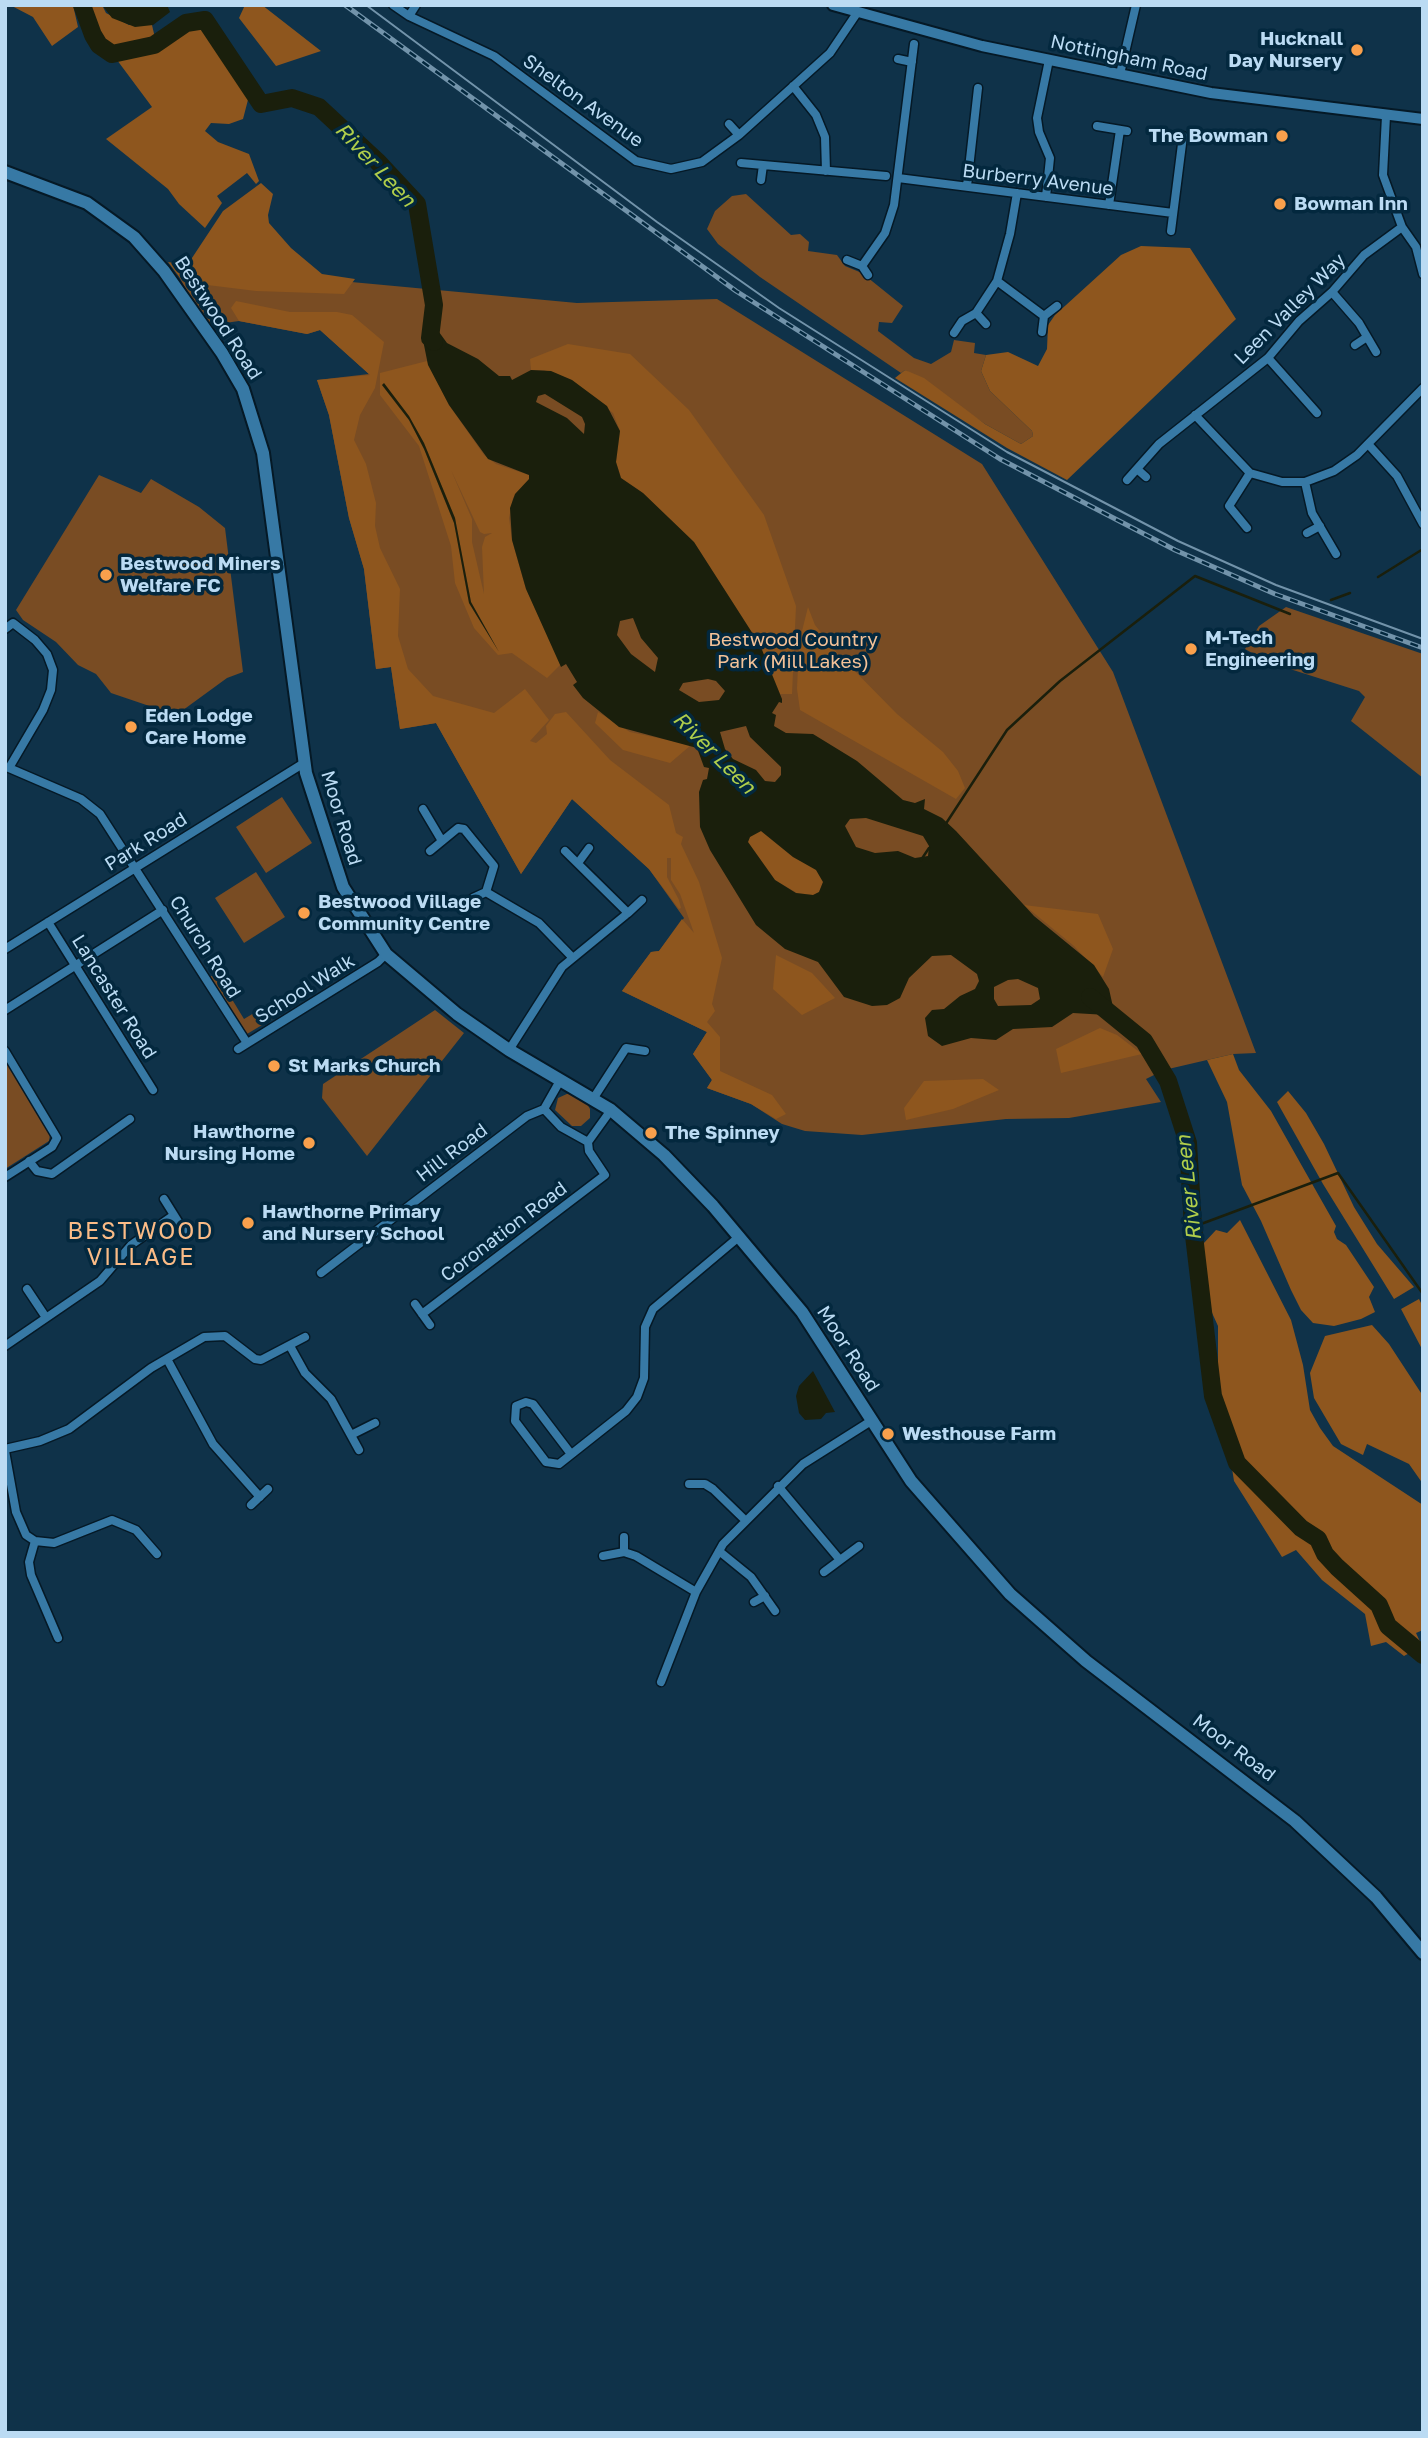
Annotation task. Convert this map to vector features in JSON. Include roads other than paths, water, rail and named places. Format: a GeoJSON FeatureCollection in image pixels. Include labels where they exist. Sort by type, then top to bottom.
{"type":"FeatureCollection","features":[{"type":"Feature","properties":{"kind":"main road","name":"Bestwood Road"},"geometry":{"type":"LineString","coordinates":[[5,172],[87,203],[134,237],[164,271],[243,389],[257,428],[265,463],[300,739]]}},
{"type":"Feature","properties":{"kind":"main road","name":"Moor Road"},"geometry":{"type":"LineString","coordinates":[[300,739],[319,822],[343,887],[359,917],[386,954],[428,992],[509,1050],[611,1110],[682,1173],[740,1236],[818,1334],[911,1481],[1010,1594],[1086,1661],[1295,1821],[1376,1898],[1423,1953]]}},
{"type":"Feature","properties":{"kind":"street","name":"Shelton Avenue"},"geometry":{"type":"LineString","coordinates":[[393,5],[409,16],[494,56],[636,161],[652,167],[688,167],[702,162],[739,135],[830,53],[857,13]]}},
{"type":"Feature","properties":{"kind":"street"},"geometry":{"type":"LineString","coordinates":[[409,16],[416,5]]}},
{"type":"Feature","properties":{"kind":"street","name":"Nottingham Road"},"geometry":{"type":"LineString","coordinates":[[833,5],[916,30],[1049,60],[1249,99],[1423,119]]}},
{"type":"Feature","properties":{"kind":"street"},"geometry":{"type":"LineString","coordinates":[[1120,74],[1136,5]]}},
{"type":"Feature","properties":{"kind":"street"},"geometry":{"type":"LineString","coordinates":[[862,266],[885,233],[894,205],[914,44]]}},
{"type":"Feature","properties":{"kind":"street"},"geometry":{"type":"LineString","coordinates":[[898,59],[912,61]]}},
{"type":"Feature","properties":{"kind":"street"},"geometry":{"type":"LineString","coordinates":[[1046,197],[1050,158],[1037,118],[1049,60]]}},
{"type":"Feature","properties":{"kind":"street"},"geometry":{"type":"LineString","coordinates":[[793,86],[816,115],[825,137],[826,170]]}},
{"type":"Feature","properties":{"kind":"street"},"geometry":{"type":"LineString","coordinates":[[967,187],[978,88]]}},
{"type":"Feature","properties":{"kind":"street"},"geometry":{"type":"LineString","coordinates":[[1386,116],[1383,175],[1402,226],[1416,247],[1423,274]]}},
{"type":"Feature","properties":{"kind":"street"},"geometry":{"type":"LineString","coordinates":[[729,124],[739,135]]}},
{"type":"Feature","properties":{"kind":"street"},"geometry":{"type":"LineString","coordinates":[[1097,126],[1123,130],[1109,205]]}},
{"type":"Feature","properties":{"kind":"street"},"geometry":{"type":"LineString","coordinates":[[1171,231],[1183,136]]}},
{"type":"Feature","properties":{"kind":"street"},"geometry":{"type":"LineString","coordinates":[[741,163],[886,176]]}},
{"type":"Feature","properties":{"kind":"street"},"geometry":{"type":"LineString","coordinates":[[761,180],[763,165]]}},
{"type":"Feature","properties":{"kind":"street","name":"Burberry Avenue"},"geometry":{"type":"LineString","coordinates":[[898,178],[1174,213]]}},
{"type":"Feature","properties":{"kind":"street"},"geometry":{"type":"LineString","coordinates":[[954,333],[962,321],[976,313],[997,281],[1010,234],[1017,193]]}},
{"type":"Feature","properties":{"kind":"street","name":"Leen Valley Way"},"geometry":{"type":"LineString","coordinates":[[1127,480],[1159,444],[1268,358],[1299,321],[1332,292],[1364,255],[1402,226]]}},
{"type":"Feature","properties":{"kind":"street"},"geometry":{"type":"LineString","coordinates":[[846,260],[862,266],[868,275]]}},
{"type":"Feature","properties":{"kind":"street"},"geometry":{"type":"LineString","coordinates":[[997,281],[1044,316]]}},
{"type":"Feature","properties":{"kind":"street"},"geometry":{"type":"LineString","coordinates":[[1332,292],[1376,352]]}},
{"type":"Feature","properties":{"kind":"street"},"geometry":{"type":"LineString","coordinates":[[1042,332],[1044,316],[1057,306]]}},
{"type":"Feature","properties":{"kind":"street"},"geometry":{"type":"LineString","coordinates":[[976,313],[986,324]]}},
{"type":"Feature","properties":{"kind":"street"},"geometry":{"type":"LineString","coordinates":[[1355,345],[1367,337]]}},
{"type":"Feature","properties":{"kind":"street"},"geometry":{"type":"LineString","coordinates":[[1268,358],[1317,413]]}},
{"type":"Feature","properties":{"kind":"street"},"geometry":{"type":"LineString","coordinates":[[1195,415],[1250,473],[1282,482],[1306,482],[1334,471],[1368,444],[1423,388]]}},
{"type":"Feature","properties":{"kind":"street"},"geometry":{"type":"LineString","coordinates":[[1368,444],[1397,476],[1423,524]]}},
{"type":"Feature","properties":{"kind":"street"},"geometry":{"type":"LineString","coordinates":[[1137,469],[1146,477]]}},
{"type":"Feature","properties":{"kind":"street"},"geometry":{"type":"LineString","coordinates":[[1247,528],[1228,506],[1250,473]]}},
{"type":"Feature","properties":{"kind":"street"},"geometry":{"type":"LineString","coordinates":[[1306,482],[1312,513],[1336,554]]}},
{"type":"Feature","properties":{"kind":"street"},"geometry":{"type":"LineString","coordinates":[[1307,533],[1320,526]]}},
{"type":"Feature","properties":{"kind":"street"},"geometry":{"type":"LineString","coordinates":[[5,629],[13,623],[35,640],[47,654],[53,670],[51,690],[43,710],[7,772]]}},
{"type":"Feature","properties":{"kind":"street","name":"Park Road"},"geometry":{"type":"LineString","coordinates":[[5,949],[304,763]]}},
{"type":"Feature","properties":{"kind":"street","name":"Church Road"},"geometry":{"type":"LineString","coordinates":[[7,772],[95,808],[136,867],[247,1043]]}},
{"type":"Feature","properties":{"kind":"street"},"geometry":{"type":"LineString","coordinates":[[423,809],[442,841]]}},
{"type":"Feature","properties":{"kind":"street"},"geometry":{"type":"LineString","coordinates":[[430,851],[458,828],[464,829],[494,866],[486,892],[472,898]]}},
{"type":"Feature","properties":{"kind":"street"},"geometry":{"type":"LineString","coordinates":[[578,863],[589,848]]}},
{"type":"Feature","properties":{"kind":"street"},"geometry":{"type":"LineString","coordinates":[[565,852],[628,913]]}},
{"type":"Feature","properties":{"kind":"street"},"geometry":{"type":"LineString","coordinates":[[486,892],[539,923],[572,957]]}},
{"type":"Feature","properties":{"kind":"street"},"geometry":{"type":"LineString","coordinates":[[509,1050],[562,967],[642,900]]}},
{"type":"Feature","properties":{"kind":"street"},"geometry":{"type":"LineString","coordinates":[[5,1010],[163,910]]}},
{"type":"Feature","properties":{"kind":"street","name":"Lancaster Road"},"geometry":{"type":"LineString","coordinates":[[48,922],[153,1090]]}},
{"type":"Feature","properties":{"kind":"street","name":"School Walk"},"geometry":{"type":"LineString","coordinates":[[238,1049],[378,962],[386,954]]}},
{"type":"Feature","properties":{"kind":"street"},"geometry":{"type":"LineString","coordinates":[[593,1099],[626,1048],[645,1051]]}},
{"type":"Feature","properties":{"kind":"street"},"geometry":{"type":"LineString","coordinates":[[5,1051],[56,1133],[52,1147],[5,1177]]}},
{"type":"Feature","properties":{"kind":"street"},"geometry":{"type":"LineString","coordinates":[[561,1079],[544,1109],[561,1127],[588,1142],[611,1110]]}},
{"type":"Feature","properties":{"kind":"street","name":"Hill Road"},"geometry":{"type":"LineString","coordinates":[[321,1273],[527,1116],[544,1109]]}},
{"type":"Feature","properties":{"kind":"street"},"geometry":{"type":"LineString","coordinates":[[29,1161],[37,1171],[52,1174],[130,1119]]}},
{"type":"Feature","properties":{"kind":"street"},"geometry":{"type":"LineString","coordinates":[[113,1130],[120,1140]]}},
{"type":"Feature","properties":{"kind":"street","name":"Coronation Road"},"geometry":{"type":"LineString","coordinates":[[422,1314],[608,1172],[589,1151],[588,1142]]}},
{"type":"Feature","properties":{"kind":"street"},"geometry":{"type":"LineString","coordinates":[[164,1199],[184,1231]]}},
{"type":"Feature","properties":{"kind":"street"},"geometry":{"type":"LineString","coordinates":[[5,1346],[103,1278],[131,1245],[174,1215]]}},
{"type":"Feature","properties":{"kind":"street"},"geometry":{"type":"LineString","coordinates":[[571,1454],[533,1404],[526,1402],[516,1406],[514,1422],[546,1462],[559,1464],[626,1411],[637,1397],[644,1378],[645,1327],[653,1309],[740,1236]]}},
{"type":"Feature","properties":{"kind":"street"},"geometry":{"type":"LineString","coordinates":[[27,1289],[45,1316]]}},
{"type":"Feature","properties":{"kind":"street"},"geometry":{"type":"LineString","coordinates":[[415,1304],[430,1325]]}},
{"type":"Feature","properties":{"kind":"street"},"geometry":{"type":"LineString","coordinates":[[157,1554],[130,1525],[112,1520],[54,1543],[35,1541],[20,1526],[5,1450],[40,1441],[69,1429],[167,1359],[215,1334],[234,1340],[249,1355],[261,1360],[305,1337]]}},
{"type":"Feature","properties":{"kind":"street"},"geometry":{"type":"LineString","coordinates":[[289,1346],[305,1373],[331,1399],[359,1450]]}},
{"type":"Feature","properties":{"kind":"street"},"geometry":{"type":"LineString","coordinates":[[167,1359],[213,1444],[260,1497]]}},
{"type":"Feature","properties":{"kind":"street"},"geometry":{"type":"LineString","coordinates":[[662,1682],[696,1592],[719,1551],[778,1486],[803,1464],[871,1421]]}},
{"type":"Feature","properties":{"kind":"street"},"geometry":{"type":"LineString","coordinates":[[351,1435],[375,1423]]}},
{"type":"Feature","properties":{"kind":"street"},"geometry":{"type":"LineString","coordinates":[[709,1486],[713,1474]]}},
{"type":"Feature","properties":{"kind":"street"},"geometry":{"type":"LineString","coordinates":[[690,1484],[709,1486],[746,1520]]}},
{"type":"Feature","properties":{"kind":"street"},"geometry":{"type":"LineString","coordinates":[[778,1486],[840,1560]]}},
{"type":"Feature","properties":{"kind":"street"},"geometry":{"type":"LineString","coordinates":[[251,1505],[268,1489]]}},
{"type":"Feature","properties":{"kind":"street"},"geometry":{"type":"LineString","coordinates":[[150,1545],[159,1537]]}},
{"type":"Feature","properties":{"kind":"street"},"geometry":{"type":"LineString","coordinates":[[624,1537],[624,1552]]}},
{"type":"Feature","properties":{"kind":"street"},"geometry":{"type":"LineString","coordinates":[[35,1541],[29,1562],[31,1575],[58,1638]]}},
{"type":"Feature","properties":{"kind":"street"},"geometry":{"type":"LineString","coordinates":[[824,1572],[859,1546]]}},
{"type":"Feature","properties":{"kind":"street"},"geometry":{"type":"LineString","coordinates":[[719,1551],[741,1567],[775,1611]]}},
{"type":"Feature","properties":{"kind":"street"},"geometry":{"type":"LineString","coordinates":[[603,1556],[624,1552],[659,1568],[696,1592]]}},
{"type":"Feature","properties":{"kind":"street"},"geometry":{"type":"LineString","coordinates":[[754,1602],[765,1596]]}},
{"type":"Feature","properties":{"kind":"water"},"geometry":{"type":"Polygon","coordinates":[[[102,5],[167,5],[170,12],[153,25],[135,27],[112,18],[102,5]]]}},
{"type":"Feature","properties":{"kind":"water"},"geometry":{"type":"Polygon","coordinates":[[[425,320],[440,320],[439,332],[447,343],[478,359],[499,376],[510,376],[512,380],[531,370],[551,371],[572,380],[607,406],[620,431],[616,462],[621,478],[643,493],[694,542],[760,645],[782,699],[782,703],[779,702],[772,713],[776,715],[774,726],[786,733],[813,734],[857,761],[903,800],[915,803],[925,799],[924,809],[942,818],[1034,916],[1094,965],[1109,989],[1113,1007],[1107,1015],[1073,1013],[1052,1027],[1013,1029],[996,1040],[971,1038],[942,1046],[928,1036],[925,1018],[932,1010],[944,1009],[960,996],[975,989],[979,981],[977,974],[951,955],[932,956],[909,978],[900,998],[887,1005],[872,1006],[844,997],[818,962],[785,949],[756,925],[710,850],[700,827],[699,792],[703,780],[707,779],[709,768],[704,767],[697,748],[619,727],[583,698],[573,685],[577,682],[566,664],[561,667],[526,589],[512,540],[510,508],[515,494],[529,479],[529,475],[488,459],[449,405],[428,365],[424,345],[425,320]],[[545,394],[538,396],[536,402],[567,418],[584,434],[585,424],[582,417],[545,394]],[[633,618],[620,621],[617,635],[631,654],[655,672],[658,658],[641,638],[633,618]],[[708,679],[683,683],[679,690],[699,702],[719,700],[725,691],[716,681],[708,679]],[[746,726],[720,732],[725,749],[733,759],[756,770],[765,781],[775,782],[781,775],[781,767],[750,737],[746,726]],[[866,818],[850,819],[845,826],[856,847],[875,853],[898,851],[915,858],[928,856],[929,846],[923,836],[866,818]],[[761,831],[750,837],[748,842],[775,880],[796,893],[813,895],[819,892],[823,882],[816,870],[793,857],[761,831]],[[1018,979],[1008,980],[994,987],[994,999],[998,1006],[1031,1005],[1040,999],[1038,988],[1018,979]]]}},
{"type":"Feature","properties":{"kind":"water"},"geometry":{"type":"Polygon","coordinates":[[[384,383],[409,416],[424,443],[455,518],[471,602],[499,652],[469,603],[454,523],[424,449],[409,420],[382,385],[384,383]]]}},
{"type":"Feature","properties":{"kind":"water"},"geometry":{"type":"Polygon","coordinates":[[[813,1371],[835,1412],[826,1413],[821,1419],[805,1420],[799,1413],[796,1396],[799,1386],[813,1371]]]}},
{"type":"Feature","properties":{"kind":"waterway","name":"River Leen"},"geometry":{"type":"LineString","coordinates":[[82,5],[99,45],[112,54],[154,45],[186,23],[205,20],[261,104],[292,98],[319,107],[377,161],[417,204],[434,305],[430,338],[434,342]]}},
{"type":"Feature","properties":{"kind":"waterway"},"geometry":{"type":"LineString","coordinates":[[1378,577],[1423,549]]}},
{"type":"Feature","properties":{"kind":"waterway"},"geometry":{"type":"LineString","coordinates":[[945,825],[1007,730],[1060,681],[1195,576],[1290,614]]}},
{"type":"Feature","properties":{"kind":"waterway"},"geometry":{"type":"LineString","coordinates":[[1331,600],[1350,593]]}},
{"type":"Feature","properties":{"kind":"waterway"},"geometry":{"type":"LineString","coordinates":[[921,860],[929,848]]}},
{"type":"Feature","properties":{"kind":"waterway","name":"River Leen"},"geometry":{"type":"LineString","coordinates":[[1090,997],[1144,1041],[1168,1081],[1188,1143],[1193,1227],[1213,1396],[1237,1463],[1301,1528],[1318,1539],[1325,1554],[1337,1567],[1379,1605],[1388,1626],[1423,1655]]}},
{"type":"Feature","properties":{"kind":"waterway"},"geometry":{"type":"LineString","coordinates":[[1193,1227],[1338,1173],[1423,1294]]}},
{"type":"Feature","properties":{"kind":"tram line"},"geometry":{"type":"LineString","coordinates":[[366,5],[657,222],[779,308],[1007,452],[1178,541],[1276,585],[1423,639]]}},
{"type":"Feature","properties":{"kind":"railway"},"geometry":{"type":"LineString","coordinates":[[345,5],[736,291],[1000,459],[1175,550],[1275,594],[1423,648]]}},
{"type":"Feature","properties":{"kind":"place","name":"Hucknall Day Nursery"},"geometry":{"type":"Point","coordinates":[1357,50]}},
{"type":"Feature","properties":{"kind":"place","name":"The Bowman"},"geometry":{"type":"Point","coordinates":[1282,136]}},
{"type":"Feature","properties":{"kind":"place","name":"Bowman Inn"},"geometry":{"type":"Point","coordinates":[1280,204]}},
{"type":"Feature","properties":{"kind":"place","name":"Bestwood Miners Welfare FC"},"geometry":{"type":"Point","coordinates":[106,575]}},
{"type":"Feature","properties":{"kind":"place","name":"M-Tech Engineering"},"geometry":{"type":"Point","coordinates":[1191,649]}},
{"type":"Feature","properties":{"kind":"place","name":"Eden Lodge Care Home"},"geometry":{"type":"Point","coordinates":[131,727]}},
{"type":"Feature","properties":{"kind":"place","name":"Bestwood Village Community Centre"},"geometry":{"type":"Point","coordinates":[304,913]}},
{"type":"Feature","properties":{"kind":"place","name":"St Marks Church"},"geometry":{"type":"Point","coordinates":[274,1066]}},
{"type":"Feature","properties":{"kind":"place","name":"The Spinney"},"geometry":{"type":"Point","coordinates":[651,1133]}},
{"type":"Feature","properties":{"kind":"place","name":"Hawthorne Nursing Home"},"geometry":{"type":"Point","coordinates":[309,1143]}},
{"type":"Feature","properties":{"kind":"place","name":"Hawthorne Primary and Nursery School"},"geometry":{"type":"Point","coordinates":[248,1223]}},
{"type":"Feature","properties":{"kind":"place","name":"Westhouse Farm"},"geometry":{"type":"Point","coordinates":[888,1434]}},
{"type":"Feature","properties":{"kind":"district","name":"BESTWOOD VILLAGE"},"geometry":{"type":"Point","coordinates":[141,1245]}},
{"type":"Feature","properties":{"kind":"park label","name":"Bestwood Country Park (Mill Lakes)"},"geometry":{"type":"Point","coordinates":[793,651]}}]}
